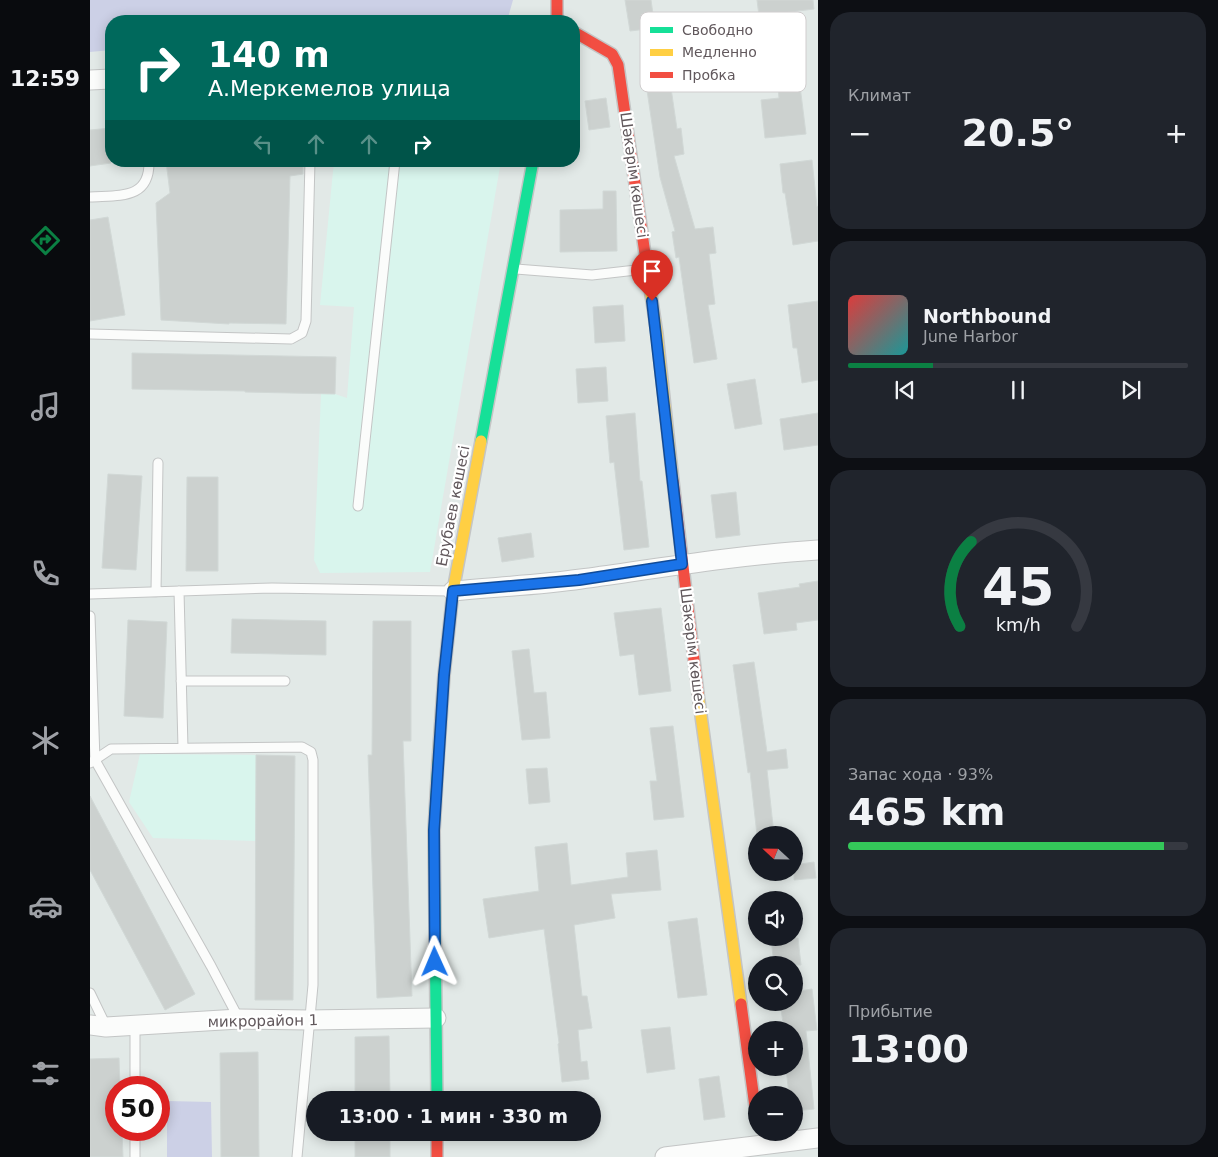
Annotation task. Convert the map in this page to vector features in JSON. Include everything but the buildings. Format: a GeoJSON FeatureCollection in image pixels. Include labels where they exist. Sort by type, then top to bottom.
{"type":"FeatureCollection","features":[{"type":"Feature","properties":{"kind":"street"},"geometry":{"type":"LineString","coordinates":[[557,0],[557,15]]}},
{"type":"Feature","properties":{"kind":"street","name":"Шәкәрім көшесі"},"geometry":{"type":"LineString","coordinates":[[580,35],[612,54],[618,65],[657,334],[702,725],[752,1086]]}},
{"type":"Feature","properties":{"kind":"street"},"geometry":{"type":"LineString","coordinates":[[90,80],[105,79]]}},
{"type":"Feature","properties":{"kind":"street","name":"Ерубаев көшесі"},"geometry":{"type":"LineString","coordinates":[[437,1091],[434,830],[444,675],[453,591],[531,167]]}},
{"type":"Feature","properties":{"kind":"street"},"geometry":{"type":"LineString","coordinates":[[453,591],[579,580],[682,564],[818,550]]}},
{"type":"Feature","properties":{"kind":"street","name":"микрорайон 1"},"geometry":{"type":"LineString","coordinates":[[98,1026],[239,1020],[436,1018]]}},
{"type":"Feature","properties":{"kind":"street"},"geometry":{"type":"LineString","coordinates":[[666,1157],[818,1138]]}},
{"type":"Feature","properties":{"kind":"street"},"geometry":{"type":"LineString","coordinates":[[437,1141],[438,1157]]}},
{"type":"Feature","properties":{"kind":"lane"},"geometry":{"type":"LineString","coordinates":[[90,197],[132,193],[144,185],[150,172],[150,167]]}},
{"type":"Feature","properties":{"kind":"lane"},"geometry":{"type":"LineString","coordinates":[[90,334],[292,339],[302,333],[306,321],[310,167]]}},
{"type":"Feature","properties":{"kind":"lane"},"geometry":{"type":"LineString","coordinates":[[358,506],[395,167]]}},
{"type":"Feature","properties":{"kind":"lane"},"geometry":{"type":"LineString","coordinates":[[513,269],[592,274],[648,269]]}},
{"type":"Feature","properties":{"kind":"lane"},"geometry":{"type":"LineString","coordinates":[[156,592],[158,463]]}},
{"type":"Feature","properties":{"kind":"lane"},"geometry":{"type":"LineString","coordinates":[[90,594],[272,588],[453,591]]}},
{"type":"Feature","properties":{"kind":"lane"},"geometry":{"type":"LineString","coordinates":[[179,591],[183,748]]}},
{"type":"Feature","properties":{"kind":"lane"},"geometry":{"type":"LineString","coordinates":[[90,616],[93,762],[206,958],[239,1020]]}},
{"type":"Feature","properties":{"kind":"lane"},"geometry":{"type":"LineString","coordinates":[[181,681],[285,680]]}},
{"type":"Feature","properties":{"kind":"lane"},"geometry":{"type":"LineString","coordinates":[[93,762],[111,748],[302,747],[310,752],[313,760],[313,985],[297,1157]]}},
{"type":"Feature","properties":{"kind":"lane"},"geometry":{"type":"LineString","coordinates":[[90,993],[98,1026]]}},
{"type":"Feature","properties":{"kind":"lane"},"geometry":{"type":"LineString","coordinates":[[135,1025],[135,1076]]}},
{"type":"Feature","properties":{"kind":"lane"},"geometry":{"type":"LineString","coordinates":[[135,1141],[135,1157]]}},
{"type":"Feature","properties":{"kind":"shaded area"},"geometry":{"type":"Polygon","coordinates":[[[90,0],[513,0],[509,15],[105,15],[105,51],[90,52],[90,0]]]}},
{"type":"Feature","properties":{"kind":"shaded area"},"geometry":{"type":"Polygon","coordinates":[[[333,167],[500,167],[430,572],[320,573],[314,560],[321,394],[335,394],[347,398],[354,307],[320,305],[333,167]]]}},
{"type":"Feature","properties":{"kind":"shaded area"},"geometry":{"type":"Polygon","coordinates":[[[140,754],[256,755],[256,841],[153,838],[129,802],[140,754]]]}},
{"type":"Feature","properties":{"kind":"shaded area"},"geometry":{"type":"Polygon","coordinates":[[[170,1101],[211,1102],[212,1157],[167,1157],[167,1141],[170,1141],[170,1101]]]}},
{"type":"Feature","properties":{"kind":"traffic: fast"},"geometry":{"type":"LineString","coordinates":[[481,441],[532,167]]}},
{"type":"Feature","properties":{"kind":"traffic: fast"},"geometry":{"type":"LineString","coordinates":[[437,1091],[434,831],[438,762]]}},
{"type":"Feature","properties":{"kind":"traffic: slow"},"geometry":{"type":"LineString","coordinates":[[648,275],[657,334],[673,481]]}},
{"type":"Feature","properties":{"kind":"traffic: slow"},"geometry":{"type":"LineString","coordinates":[[438,762],[444,675],[453,591],[481,441]]}},
{"type":"Feature","properties":{"kind":"traffic: slow"},"geometry":{"type":"LineString","coordinates":[[698,694],[741,1004]]}},
{"type":"Feature","properties":{"kind":"traffic: jam"},"geometry":{"type":"LineString","coordinates":[[557,0],[557,15]]}},
{"type":"Feature","properties":{"kind":"traffic: jam"},"geometry":{"type":"LineString","coordinates":[[580,35],[612,54],[618,65],[648,275]]}},
{"type":"Feature","properties":{"kind":"traffic: jam"},"geometry":{"type":"LineString","coordinates":[[673,481],[698,694]]}},
{"type":"Feature","properties":{"kind":"traffic: jam"},"geometry":{"type":"LineString","coordinates":[[741,1004],[752,1086]]}},
{"type":"Feature","properties":{"kind":"traffic: jam"},"geometry":{"type":"LineString","coordinates":[[437,1141],[437,1157]]}},
{"type":"Feature","properties":{"kind":"route"},"geometry":{"type":"LineString","coordinates":[[435,962],[434,830],[444,675],[453,591],[579,580],[682,564],[652,301]]}}]}
